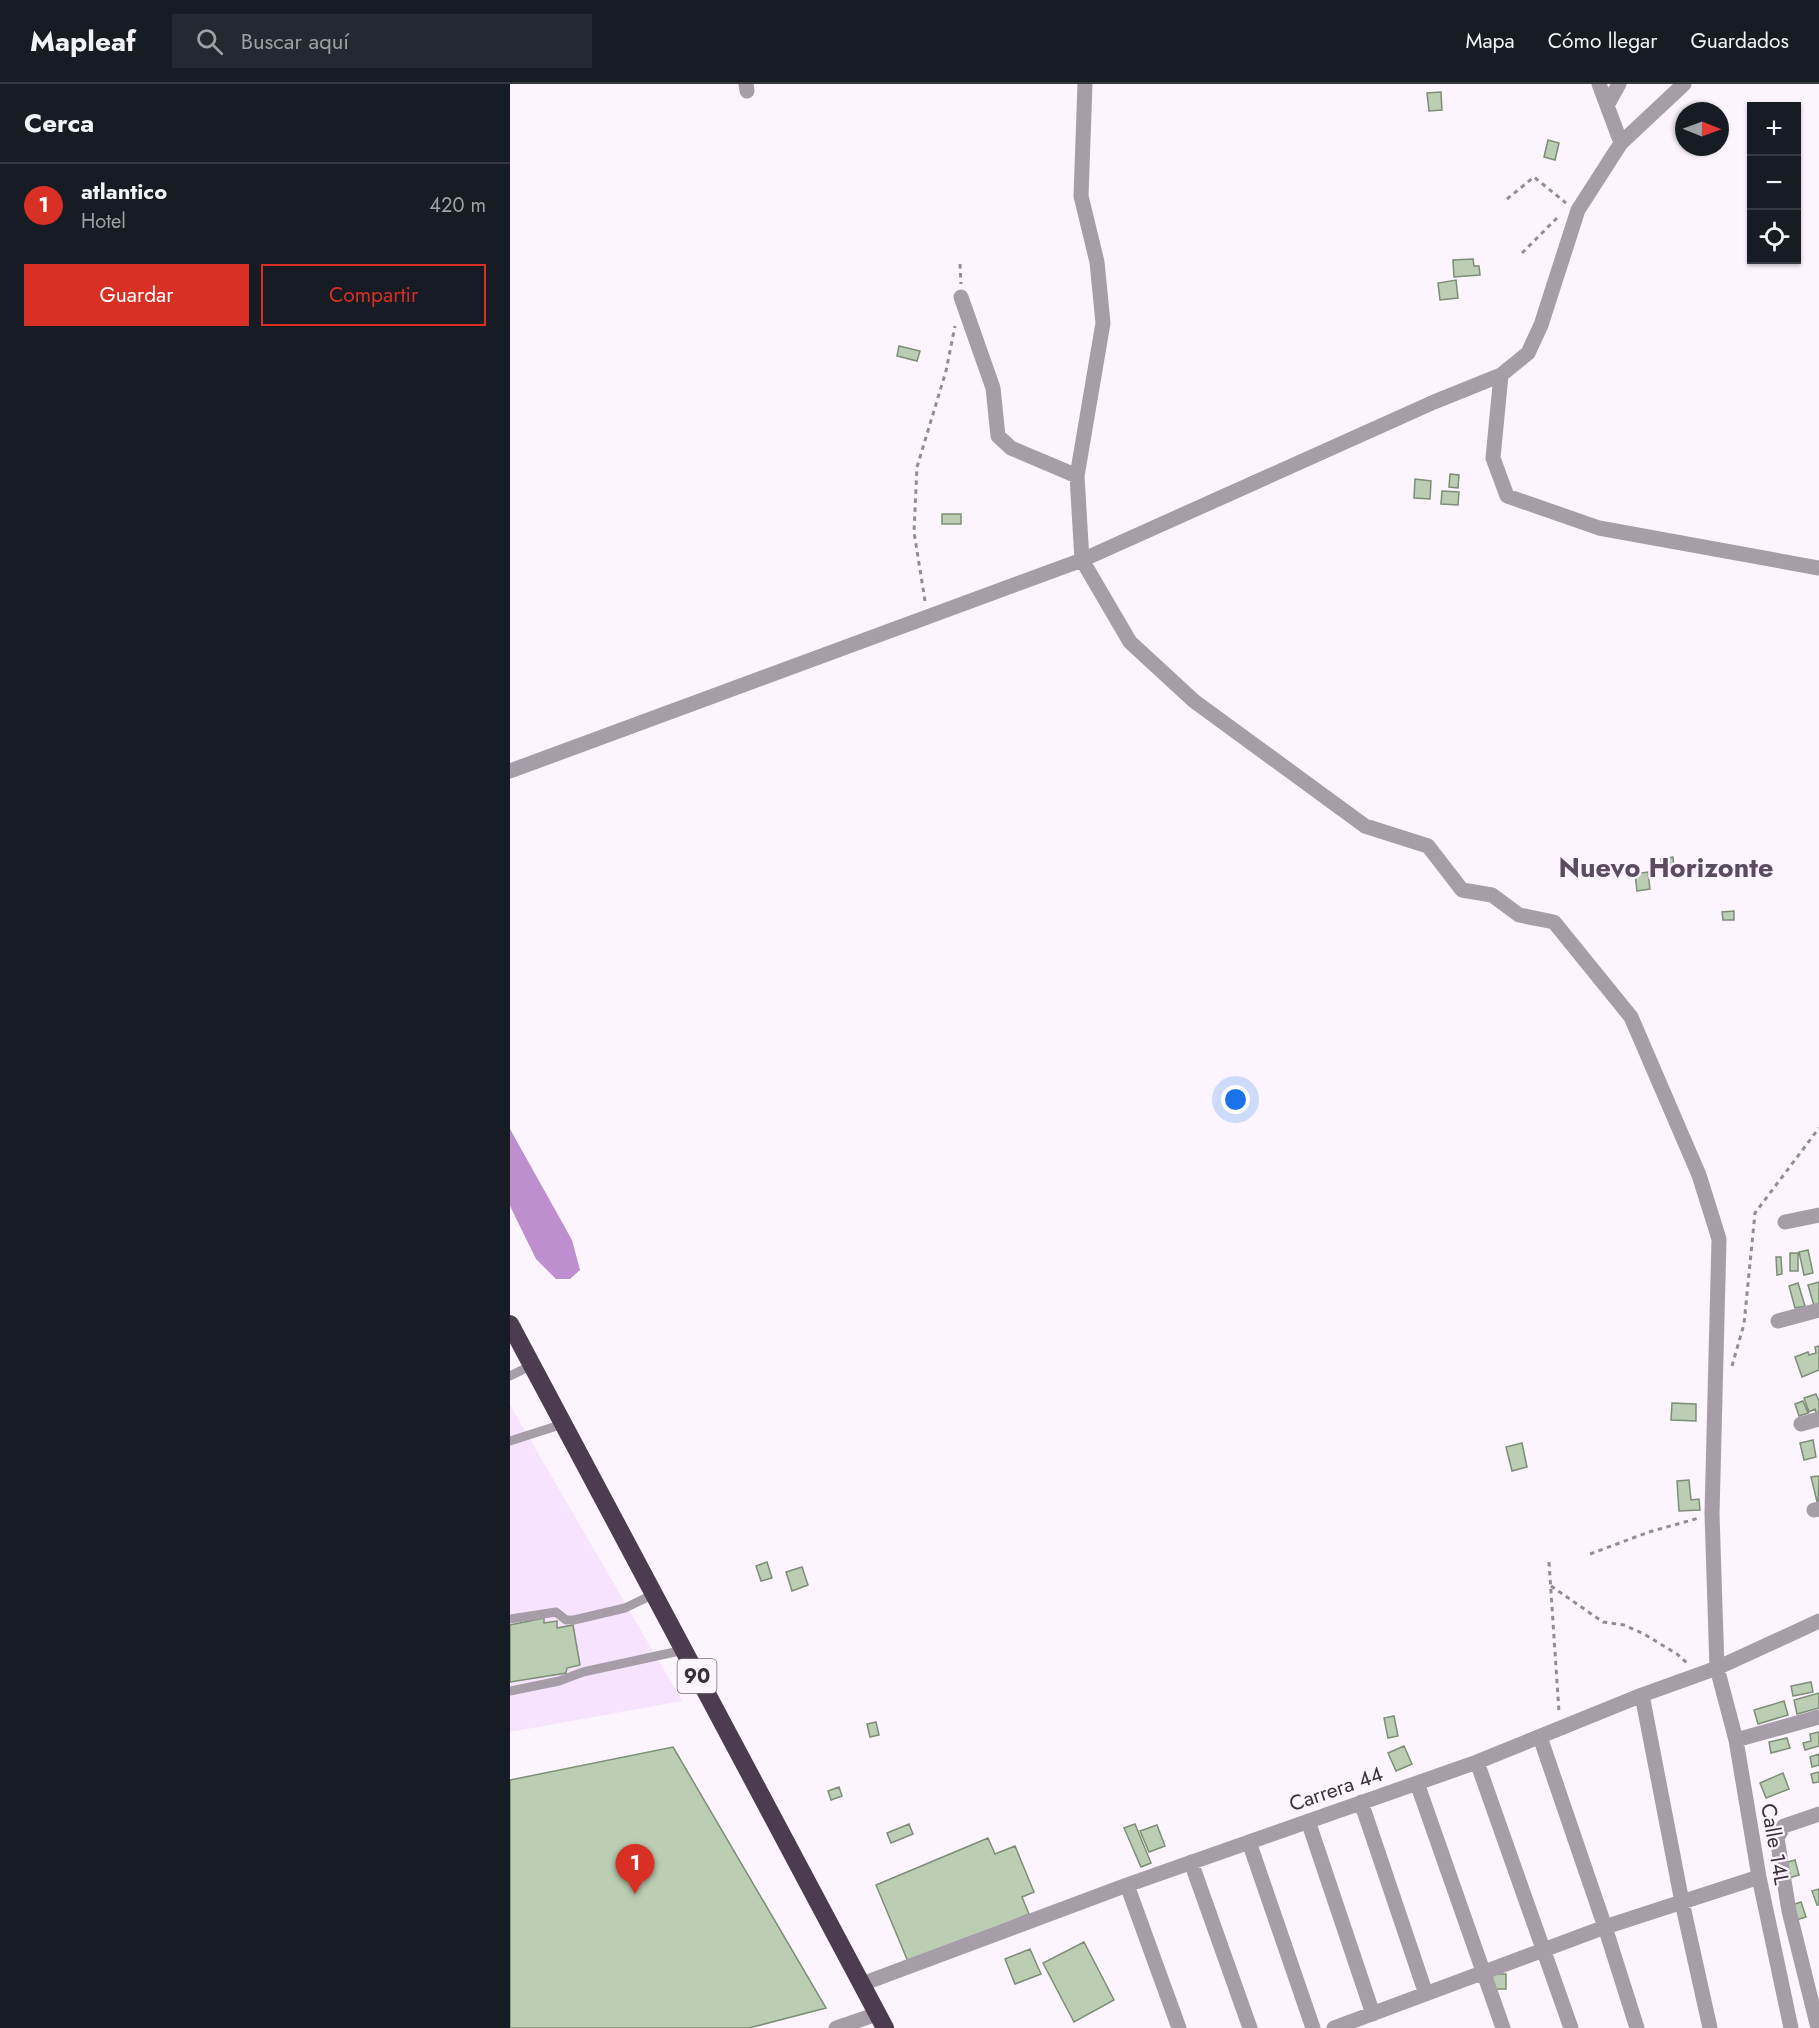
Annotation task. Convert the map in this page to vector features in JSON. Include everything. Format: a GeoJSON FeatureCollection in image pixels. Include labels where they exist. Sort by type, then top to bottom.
{"type":"FeatureCollection","features":[{"type":"Feature","properties":{"kind":"highway","name":"90"},"geometry":{"type":"LineString","coordinates":[[510,1324],[881,2021]]}},
{"type":"Feature","properties":{"kind":"street"},"geometry":{"type":"LineString","coordinates":[[1599,84],[1621,143]]}},
{"type":"Feature","properties":{"kind":"street"},"geometry":{"type":"LineString","coordinates":[[1608,104],[1619,84]]}},
{"type":"Feature","properties":{"kind":"street"},"geometry":{"type":"LineString","coordinates":[[510,771],[1082,560],[1500,375],[1528,353],[1541,326],[1574,208],[1621,143],[1684,84]]}},
{"type":"Feature","properties":{"kind":"street"},"geometry":{"type":"LineString","coordinates":[[1082,560],[1077,476],[1104,323],[1097,262],[1081,196],[1086,85]]}},
{"type":"Feature","properties":{"kind":"street"},"geometry":{"type":"LineString","coordinates":[[961,297],[993,388],[998,436],[1011,448],[1077,476]]}},
{"type":"Feature","properties":{"kind":"street"},"geometry":{"type":"LineString","coordinates":[[1500,375],[1493,458],[1507,496],[1599,528],[1819,568]]}},
{"type":"Feature","properties":{"kind":"street","name":"Calle 14L"},"geometry":{"type":"LineString","coordinates":[[1082,560],[1130,642],[1194,701],[1365,826],[1428,846],[1462,890],[1492,895],[1519,915],[1554,922],[1631,1017],[1699,1175],[1719,1239],[1712,1514],[1717,1668],[1736,1740],[1759,1877],[1791,2028]]}},
{"type":"Feature","properties":{"kind":"street"},"geometry":{"type":"LineString","coordinates":[[1785,1222],[1819,1215]]}},
{"type":"Feature","properties":{"kind":"street"},"geometry":{"type":"LineString","coordinates":[[1778,1321],[1819,1310]]}},
{"type":"Feature","properties":{"kind":"street"},"geometry":{"type":"LineString","coordinates":[[1801,1424],[1819,1419]]}},
{"type":"Feature","properties":{"kind":"street","name":"Carrera 44"},"geometry":{"type":"LineString","coordinates":[[861,1984],[1127,1884],[1477,1762],[1642,1695],[1717,1668],[1819,1621]]}},
{"type":"Feature","properties":{"kind":"street"},"geometry":{"type":"LineString","coordinates":[[1642,1695],[1682,1902],[1710,2028]]}},
{"type":"Feature","properties":{"kind":"street"},"geometry":{"type":"LineString","coordinates":[[1736,1740],[1819,1717]]}},
{"type":"Feature","properties":{"kind":"street"},"geometry":{"type":"LineString","coordinates":[[1540,1737],[1637,2028]]}},
{"type":"Feature","properties":{"kind":"street"},"geometry":{"type":"LineString","coordinates":[[1477,1762],[1571,2028]]}},
{"type":"Feature","properties":{"kind":"street"},"geometry":{"type":"LineString","coordinates":[[1418,1783],[1503,2028]]}},
{"type":"Feature","properties":{"kind":"street"},"geometry":{"type":"LineString","coordinates":[[1361,1803],[1426,1994]]}},
{"type":"Feature","properties":{"kind":"street"},"geometry":{"type":"LineString","coordinates":[[1818,2028],[1789,1911],[1777,1838],[1784,1826],[1819,1814]]}},
{"type":"Feature","properties":{"kind":"street"},"geometry":{"type":"LineString","coordinates":[[1308,1821],[1374,2014]]}},
{"type":"Feature","properties":{"kind":"street"},"geometry":{"type":"LineString","coordinates":[[1249,1842],[1313,2028]]}},
{"type":"Feature","properties":{"kind":"street"},"geometry":{"type":"LineString","coordinates":[[1191,1862],[1250,2028]]}},
{"type":"Feature","properties":{"kind":"street"},"geometry":{"type":"LineString","coordinates":[[1335,2028],[1605,1927],[1759,1877]]}},
{"type":"Feature","properties":{"kind":"street"},"geometry":{"type":"LineString","coordinates":[[1127,1884],[1179,2028]]}},
{"type":"Feature","properties":{"kind":"street"},"geometry":{"type":"LineString","coordinates":[[836,2028],[881,2021]]}},
{"type":"Feature","properties":{"kind":"lane"},"geometry":{"type":"LineString","coordinates":[[510,1376],[532,1365]]}},
{"type":"Feature","properties":{"kind":"lane"},"geometry":{"type":"LineString","coordinates":[[510,1441],[563,1424]]}},
{"type":"Feature","properties":{"kind":"lane"},"geometry":{"type":"LineString","coordinates":[[510,1619],[556,1612],[566,1620],[574,1620],[626,1608],[654,1594]]}},
{"type":"Feature","properties":{"kind":"lane"},"geometry":{"type":"LineString","coordinates":[[510,1690],[559,1681],[583,1672],[684,1650]]}},
{"type":"Feature","properties":{"kind":"path"},"geometry":{"type":"LineString","coordinates":[[1506,199],[1534,177],[1574,208],[1522,253]]}},
{"type":"Feature","properties":{"kind":"path"},"geometry":{"type":"LineString","coordinates":[[928,615],[914,532],[917,467],[946,371],[961,297],[960,264]]}},
{"type":"Feature","properties":{"kind":"path"},"geometry":{"type":"LineString","coordinates":[[1731,1370],[1744,1324],[1755,1213],[1819,1128]]}},
{"type":"Feature","properties":{"kind":"path"},"geometry":{"type":"LineString","coordinates":[[1590,1554],[1649,1532],[1712,1514]]}},
{"type":"Feature","properties":{"kind":"path"},"geometry":{"type":"LineString","coordinates":[[1549,1562],[1560,1729]]}},
{"type":"Feature","properties":{"kind":"path"},"geometry":{"type":"LineString","coordinates":[[1551,1586],[1603,1622],[1624,1625],[1677,1654],[1693,1668],[1697,1676]]}},
{"type":"Feature","properties":{"kind":"shaded area"},"geometry":{"type":"Polygon","coordinates":[[[510,1129],[572,1240],[580,1270],[570,1279],[556,1279],[536,1259],[510,1206],[510,1129]]]}},
{"type":"Feature","properties":{"kind":"shaded area"},"geometry":{"type":"Polygon","coordinates":[[[510,1405],[682,1701],[510,1732],[510,1405]]]}},
{"type":"Feature","properties":{"kind":"building"},"geometry":{"type":"Polygon","coordinates":[[[1441,92],[1442,110],[1429,111],[1427,93],[1441,92]]]}},
{"type":"Feature","properties":{"kind":"building"},"geometry":{"type":"Polygon","coordinates":[[[1548,140],[1559,143],[1555,160],[1544,157],[1548,140]]]}},
{"type":"Feature","properties":{"kind":"building"},"geometry":{"type":"Polygon","coordinates":[[[1473,259],[1474,266],[1479,266],[1480,275],[1454,277],[1453,260],[1473,259]]]}},
{"type":"Feature","properties":{"kind":"building"},"geometry":{"type":"Polygon","coordinates":[[[1456,280],[1458,298],[1440,300],[1438,283],[1456,280]]]}},
{"type":"Feature","properties":{"kind":"building"},"geometry":{"type":"Polygon","coordinates":[[[899,346],[920,351],[917,361],[897,356],[899,346]]]}},
{"type":"Feature","properties":{"kind":"building"},"geometry":{"type":"Polygon","coordinates":[[[1450,474],[1459,475],[1458,488],[1449,487],[1450,474]]]}},
{"type":"Feature","properties":{"kind":"building"},"geometry":{"type":"Polygon","coordinates":[[[1415,479],[1431,481],[1430,499],[1414,498],[1415,479]]]}},
{"type":"Feature","properties":{"kind":"building"},"geometry":{"type":"Polygon","coordinates":[[[1442,491],[1459,492],[1458,505],[1441,504],[1442,491]]]}},
{"type":"Feature","properties":{"kind":"building"},"geometry":{"type":"Polygon","coordinates":[[[942,514],[961,514],[961,524],[942,524],[942,514]]]}},
{"type":"Feature","properties":{"kind":"building"},"geometry":{"type":"Polygon","coordinates":[[[1673,857],[1674,869],[1662,870],[1661,859],[1673,857]]]}},
{"type":"Feature","properties":{"kind":"building"},"geometry":{"type":"Polygon","coordinates":[[[1648,872],[1650,889],[1637,891],[1635,874],[1648,872]]]}},
{"type":"Feature","properties":{"kind":"building"},"geometry":{"type":"Polygon","coordinates":[[[1734,911],[1734,920],[1723,920],[1722,912],[1734,911]]]}},
{"type":"Feature","properties":{"kind":"building"},"geometry":{"type":"Polygon","coordinates":[[[1808,1250],[1813,1273],[1804,1275],[1799,1252],[1808,1250]]]}},
{"type":"Feature","properties":{"kind":"building"},"geometry":{"type":"Polygon","coordinates":[[[1790,1253],[1798,1253],[1798,1271],[1790,1271],[1790,1253]]]}},
{"type":"Feature","properties":{"kind":"building"},"geometry":{"type":"Polygon","coordinates":[[[1776,1257],[1781,1257],[1782,1274],[1777,1275],[1776,1257]]]}},
{"type":"Feature","properties":{"kind":"building"},"geometry":{"type":"Polygon","coordinates":[[[1819,1282],[1819,1313],[1816,1313],[1808,1285],[1819,1282]]]}},
{"type":"Feature","properties":{"kind":"building"},"geometry":{"type":"Polygon","coordinates":[[[1798,1283],[1805,1306],[1795,1308],[1789,1286],[1798,1283]]]}},
{"type":"Feature","properties":{"kind":"building"},"geometry":{"type":"Polygon","coordinates":[[[1819,1346],[1819,1370],[1802,1377],[1795,1357],[1808,1352],[1809,1355],[1816,1353],[1815,1347],[1819,1346]]]}},
{"type":"Feature","properties":{"kind":"building"},"geometry":{"type":"Polygon","coordinates":[[[1816,1394],[1819,1401],[1819,1415],[1815,1409],[1809,1412],[1804,1398],[1816,1394]]]}},
{"type":"Feature","properties":{"kind":"building"},"geometry":{"type":"Polygon","coordinates":[[[1803,1401],[1808,1413],[1799,1416],[1795,1404],[1803,1401]]]}},
{"type":"Feature","properties":{"kind":"building"},"geometry":{"type":"Polygon","coordinates":[[[1672,1403],[1696,1404],[1696,1421],[1671,1420],[1672,1403]]]}},
{"type":"Feature","properties":{"kind":"building"},"geometry":{"type":"Polygon","coordinates":[[[1813,1440],[1816,1457],[1804,1460],[1800,1443],[1813,1440]]]}},
{"type":"Feature","properties":{"kind":"building"},"geometry":{"type":"Polygon","coordinates":[[[1522,1443],[1527,1467],[1512,1471],[1506,1447],[1522,1443]]]}},
{"type":"Feature","properties":{"kind":"building"},"geometry":{"type":"Polygon","coordinates":[[[1818,1476],[1819,1478],[1818,1506],[1811,1477],[1818,1476]]]}},
{"type":"Feature","properties":{"kind":"building"},"geometry":{"type":"Polygon","coordinates":[[[1689,1480],[1691,1500],[1699,1499],[1700,1510],[1679,1511],[1677,1481],[1689,1480]]]}},
{"type":"Feature","properties":{"kind":"building"},"geometry":{"type":"Polygon","coordinates":[[[767,1562],[772,1578],[761,1581],[756,1566],[767,1562]]]}},
{"type":"Feature","properties":{"kind":"building"},"geometry":{"type":"Polygon","coordinates":[[[802,1567],[808,1585],[792,1591],[786,1572],[802,1567]]]}},
{"type":"Feature","properties":{"kind":"building"},"geometry":{"type":"Polygon","coordinates":[[[544,1618],[544,1623],[557,1621],[557,1628],[573,1625],[580,1665],[567,1668],[566,1673],[510,1682],[510,1625],[544,1618]]]}},
{"type":"Feature","properties":{"kind":"building"},"geometry":{"type":"Polygon","coordinates":[[[1811,1682],[1813,1692],[1793,1696],[1791,1686],[1811,1682]]]}},
{"type":"Feature","properties":{"kind":"building"},"geometry":{"type":"Polygon","coordinates":[[[1819,1693],[1819,1708],[1797,1714],[1794,1700],[1819,1693]]]}},
{"type":"Feature","properties":{"kind":"building"},"geometry":{"type":"Polygon","coordinates":[[[1784,1701],[1788,1715],[1758,1724],[1754,1710],[1784,1701]]]}},
{"type":"Feature","properties":{"kind":"building"},"geometry":{"type":"Polygon","coordinates":[[[1394,1716],[1398,1736],[1388,1738],[1384,1718],[1394,1716]]]}},
{"type":"Feature","properties":{"kind":"building"},"geometry":{"type":"Polygon","coordinates":[[[876,1722],[879,1735],[870,1737],[867,1724],[876,1722]]]}},
{"type":"Feature","properties":{"kind":"building"},"geometry":{"type":"Polygon","coordinates":[[[1819,1732],[1819,1746],[1805,1750],[1803,1743],[1811,1741],[1810,1734],[1819,1732]]]}},
{"type":"Feature","properties":{"kind":"building"},"geometry":{"type":"Polygon","coordinates":[[[1787,1738],[1790,1748],[1771,1753],[1769,1742],[1787,1738]]]}},
{"type":"Feature","properties":{"kind":"building"},"geometry":{"type":"Polygon","coordinates":[[[1404,1746],[1412,1764],[1396,1771],[1388,1753],[1404,1746]]]}},
{"type":"Feature","properties":{"kind":"building"},"geometry":{"type":"Polygon","coordinates":[[[673,1747],[826,2008],[749,2028],[510,2028],[510,1780],[673,1747]]]}},
{"type":"Feature","properties":{"kind":"building"},"geometry":{"type":"Polygon","coordinates":[[[1819,1754],[1819,1765],[1812,1767],[1810,1757],[1819,1754]]]}},
{"type":"Feature","properties":{"kind":"building"},"geometry":{"type":"Polygon","coordinates":[[[1819,1772],[1819,1782],[1813,1783],[1811,1774],[1819,1772]]]}},
{"type":"Feature","properties":{"kind":"building"},"geometry":{"type":"Polygon","coordinates":[[[1783,1773],[1789,1789],[1766,1798],[1760,1783],[1783,1773]]]}},
{"type":"Feature","properties":{"kind":"building"},"geometry":{"type":"Polygon","coordinates":[[[839,1787],[842,1796],[831,1800],[828,1791],[839,1787]]]}},
{"type":"Feature","properties":{"kind":"building"},"geometry":{"type":"Polygon","coordinates":[[[909,1824],[913,1834],[891,1843],[887,1833],[909,1824]]]}},
{"type":"Feature","properties":{"kind":"building"},"geometry":{"type":"Polygon","coordinates":[[[1135,1824],[1151,1863],[1141,1867],[1124,1828],[1135,1824]]]}},
{"type":"Feature","properties":{"kind":"building"},"geometry":{"type":"Polygon","coordinates":[[[1157,1825],[1165,1846],[1149,1852],[1140,1831],[1157,1825]]]}},
{"type":"Feature","properties":{"kind":"building"},"geometry":{"type":"Polygon","coordinates":[[[988,1838],[995,1854],[1015,1846],[1034,1892],[1022,1897],[1029,1914],[909,1964],[876,1885],[988,1838]]]}},
{"type":"Feature","properties":{"kind":"building"},"geometry":{"type":"Polygon","coordinates":[[[1795,1860],[1799,1875],[1786,1879],[1781,1864],[1795,1860]]]}},
{"type":"Feature","properties":{"kind":"building"},"geometry":{"type":"Polygon","coordinates":[[[1819,1889],[1819,1905],[1817,1905],[1812,1891],[1819,1889]]]}},
{"type":"Feature","properties":{"kind":"building"},"geometry":{"type":"Polygon","coordinates":[[[1801,1902],[1806,1917],[1796,1920],[1792,1905],[1801,1902]]]}},
{"type":"Feature","properties":{"kind":"building"},"geometry":{"type":"Polygon","coordinates":[[[1084,1942],[1114,2000],[1074,2022],[1043,1963],[1084,1942]]]}},
{"type":"Feature","properties":{"kind":"building"},"geometry":{"type":"Polygon","coordinates":[[[1030,1949],[1041,1974],[1015,1984],[1005,1959],[1030,1949]]]}},
{"type":"Feature","properties":{"kind":"building"},"geometry":{"type":"Polygon","coordinates":[[[1491,1974],[1506,1974],[1506,1989],[1492,1989],[1491,1974]]]}},
{"type":"Feature","properties":{"kind":"place","name":"atlantico"},"geometry":{"type":"Point","coordinates":[635,1894]}},
{"type":"Feature","properties":{"kind":"district","name":"Nuevo Horizonte"},"geometry":{"type":"Point","coordinates":[1666,867]}}]}
